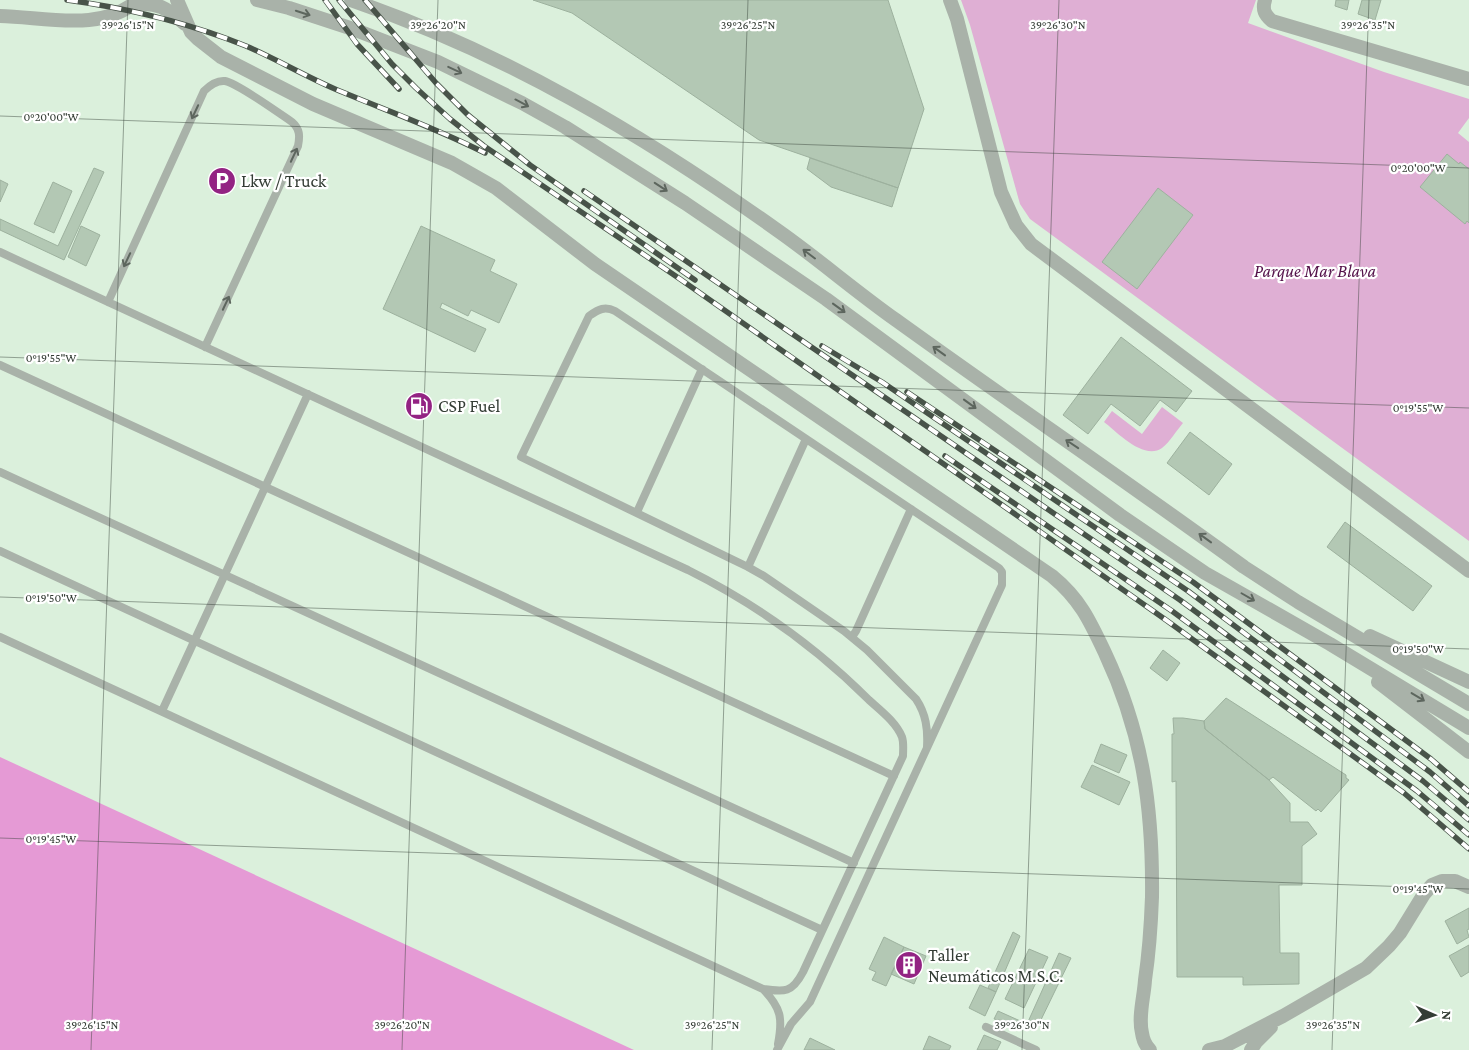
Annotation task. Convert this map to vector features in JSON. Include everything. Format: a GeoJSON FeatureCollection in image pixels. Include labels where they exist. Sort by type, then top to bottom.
{"type":"FeatureCollection","features":[{"type":"Feature","properties":{"kind":"street"},"geometry":{"type":"LineString","coordinates":[[177,0],[188,26]]}},
{"type":"Feature","properties":{"kind":"street"},"geometry":{"type":"LineString","coordinates":[[256,0],[289,8],[353,29],[438,62],[479,81],[565,127],[685,203],[826,299],[1105,503],[1205,573],[1330,644],[1469,728]]}},
{"type":"Feature","properties":{"kind":"street"},"geometry":{"type":"LineString","coordinates":[[351,0],[422,26],[491,56],[600,116],[728,196],[779,231],[982,382],[1244,567],[1298,602],[1469,704]]}},
{"type":"Feature","properties":{"kind":"street"},"geometry":{"type":"LineString","coordinates":[[950,0],[957,18],[1001,192],[1016,224],[1032,244],[1469,571]]}},
{"type":"Feature","properties":{"kind":"street"},"geometry":{"type":"LineString","coordinates":[[1264,0],[1265,15],[1272,21],[1469,79]]}},
{"type":"Feature","properties":{"kind":"street"},"geometry":{"type":"LineString","coordinates":[[0,16],[78,21],[94,20],[114,15],[135,3],[156,4],[168,10],[188,26],[198,39],[240,67],[312,104],[452,163],[496,188],[596,264],[1052,576],[1068,589],[1079,602],[1095,630],[1117,677],[1130,715],[1148,798],[1152,898],[1149,949],[1141,1019],[1142,1033],[1146,1046],[1150,1050]]}},
{"type":"Feature","properties":{"kind":"street"},"geometry":{"type":"LineString","coordinates":[[1298,602],[1469,682]]}},
{"type":"Feature","properties":{"kind":"street"},"geometry":{"type":"LineString","coordinates":[[1330,644],[1469,752]]}},
{"type":"Feature","properties":{"kind":"street"},"geometry":{"type":"LineString","coordinates":[[1210,1050],[1225,1046],[1366,968],[1400,932],[1424,894],[1432,885],[1442,881],[1454,881],[1469,887]]}},
{"type":"Feature","properties":{"kind":"street"},"geometry":{"type":"LineString","coordinates":[[1251,1050],[1264,1033],[1282,1016]]}},
{"type":"Feature","properties":{"kind":"lane"},"geometry":{"type":"LineString","coordinates":[[108,302],[204,91],[219,81],[232,84],[297,126],[300,132],[300,139],[205,347]]}},
{"type":"Feature","properties":{"kind":"lane"},"geometry":{"type":"LineString","coordinates":[[0,252],[713,583],[762,612],[831,664],[895,726],[902,736],[903,756],[798,982],[790,989],[782,992],[763,989],[0,637]]}},
{"type":"Feature","properties":{"kind":"lane"},"geometry":{"type":"LineString","coordinates":[[777,1050],[791,1024],[810,1002],[928,747],[1002,585],[1003,579],[999,568],[616,311],[609,308],[599,309],[589,316],[521,457],[748,567],[852,637],[916,699],[922,708],[926,720],[928,747]]}},
{"type":"Feature","properties":{"kind":"lane"},"geometry":{"type":"LineString","coordinates":[[0,365],[894,776]]}},
{"type":"Feature","properties":{"kind":"lane"},"geometry":{"type":"LineString","coordinates":[[637,512],[702,369]]}},
{"type":"Feature","properties":{"kind":"lane"},"geometry":{"type":"LineString","coordinates":[[162,711],[308,394]]}},
{"type":"Feature","properties":{"kind":"lane"},"geometry":{"type":"LineString","coordinates":[[748,567],[806,439]]}},
{"type":"Feature","properties":{"kind":"lane"},"geometry":{"type":"LineString","coordinates":[[0,472],[854,862]]}},
{"type":"Feature","properties":{"kind":"lane"},"geometry":{"type":"LineString","coordinates":[[852,637],[911,509]]}},
{"type":"Feature","properties":{"kind":"lane"},"geometry":{"type":"LineString","coordinates":[[0,551],[822,930]]}},
{"type":"Feature","properties":{"kind":"lane"},"geometry":{"type":"LineString","coordinates":[[763,989],[775,1002],[779,1012],[781,1024],[777,1050]]}},
{"type":"Feature","properties":{"kind":"lane"},"geometry":{"type":"LineString","coordinates":[[986,1027],[1036,1050]]}},
{"type":"Feature","properties":{"kind":"green space","name":"Parque Mar Blava"},"geometry":{"type":"Polygon","coordinates":[[[961,0],[1256,0],[1248,23],[1384,72],[1469,99],[1469,118],[1458,133],[1469,142],[1469,541],[1030,219],[1020,204],[970,25],[961,0]]]}},
{"type":"Feature","properties":{"kind":"green space"},"geometry":{"type":"Polygon","coordinates":[[[1162,407],[1183,423],[1165,446],[1155,451],[1147,451],[1131,444],[1104,422],[1112,411],[1142,434],[1162,407]]]}},
{"type":"Feature","properties":{"kind":"shaded area"},"geometry":{"type":"Polygon","coordinates":[[[0,757],[634,1050],[0,1050],[0,757]]]}},
{"type":"Feature","properties":{"kind":"building"},"geometry":{"type":"Polygon","coordinates":[[[533,0],[888,0],[924,109],[898,188],[759,140],[572,13],[533,0]]]}},
{"type":"Feature","properties":{"kind":"building"},"geometry":{"type":"Polygon","coordinates":[[[1336,0],[1349,0],[1347,10],[1335,6],[1336,0]]]}},
{"type":"Feature","properties":{"kind":"building"},"geometry":{"type":"Polygon","coordinates":[[[1362,0],[1381,0],[1375,20],[1358,14],[1362,0]]]}},
{"type":"Feature","properties":{"kind":"building"},"geometry":{"type":"Polygon","coordinates":[[[1447,154],[1459,164],[1460,162],[1469,169],[1469,223],[1467,221],[1465,224],[1420,187],[1447,154]]]}},
{"type":"Feature","properties":{"kind":"building"},"geometry":{"type":"Polygon","coordinates":[[[810,158],[898,188],[892,207],[831,187],[807,169],[810,158]]]}},
{"type":"Feature","properties":{"kind":"building"},"geometry":{"type":"Polygon","coordinates":[[[94,168],[104,172],[64,260],[0,230],[0,219],[58,246],[94,168]]]}},
{"type":"Feature","properties":{"kind":"building"},"geometry":{"type":"Polygon","coordinates":[[[0,180],[8,184],[0,202],[0,180]]]}},
{"type":"Feature","properties":{"kind":"building"},"geometry":{"type":"Polygon","coordinates":[[[53,182],[72,191],[54,233],[34,224],[53,182]]]}},
{"type":"Feature","properties":{"kind":"building"},"geometry":{"type":"Polygon","coordinates":[[[1158,188],[1193,215],[1137,289],[1102,262],[1158,188]]]}},
{"type":"Feature","properties":{"kind":"building"},"geometry":{"type":"Polygon","coordinates":[[[81,226],[100,235],[86,266],[68,257],[81,226]]]}},
{"type":"Feature","properties":{"kind":"building"},"geometry":{"type":"Polygon","coordinates":[[[421,226],[495,260],[490,271],[517,284],[499,323],[471,310],[468,316],[442,303],[440,308],[486,329],[475,352],[383,309],[421,226]]]}},
{"type":"Feature","properties":{"kind":"building"},"geometry":{"type":"Polygon","coordinates":[[[1121,337],[1192,391],[1176,412],[1160,400],[1140,426],[1111,404],[1088,434],[1063,415],[1121,337]]]}},
{"type":"Feature","properties":{"kind":"building"},"geometry":{"type":"Polygon","coordinates":[[[1190,432],[1232,464],[1209,495],[1167,463],[1190,432]]]}},
{"type":"Feature","properties":{"kind":"building"},"geometry":{"type":"Polygon","coordinates":[[[1345,522],[1432,586],[1413,611],[1327,547],[1345,522]]]}},
{"type":"Feature","properties":{"kind":"building"},"geometry":{"type":"Polygon","coordinates":[[[1163,650],[1180,663],[1167,681],[1150,668],[1163,650]]]}},
{"type":"Feature","properties":{"kind":"building"},"geometry":{"type":"Polygon","coordinates":[[[1226,698],[1346,775],[1346,778],[1349,780],[1321,812],[1318,809],[1316,811],[1273,777],[1269,780],[1205,729],[1204,721],[1226,698]]]}},
{"type":"Feature","properties":{"kind":"building"},"geometry":{"type":"Polygon","coordinates":[[[1173,718],[1204,721],[1205,729],[1269,780],[1290,803],[1290,822],[1308,822],[1317,834],[1302,846],[1302,885],[1279,885],[1280,953],[1299,953],[1299,984],[1243,985],[1243,977],[1177,977],[1176,781],[1172,782],[1173,718]]]}},
{"type":"Feature","properties":{"kind":"building"},"geometry":{"type":"Polygon","coordinates":[[[1101,744],[1127,755],[1119,773],[1094,762],[1101,744]]]}},
{"type":"Feature","properties":{"kind":"building"},"geometry":{"type":"Polygon","coordinates":[[[1092,765],[1130,782],[1119,805],[1081,787],[1092,765]]]}},
{"type":"Feature","properties":{"kind":"building"},"geometry":{"type":"Polygon","coordinates":[[[1469,908],[1469,929],[1467,930],[1469,937],[1457,944],[1445,921],[1469,908]]]}},
{"type":"Feature","properties":{"kind":"building"},"geometry":{"type":"Polygon","coordinates":[[[1013,932],[1020,936],[996,992],[988,988],[1013,932]]]}},
{"type":"Feature","properties":{"kind":"building"},"geometry":{"type":"Polygon","coordinates":[[[884,937],[904,947],[886,986],[872,980],[876,972],[869,969],[884,937]]]}},
{"type":"Feature","properties":{"kind":"building"},"geometry":{"type":"Polygon","coordinates":[[[1469,945],[1469,972],[1461,977],[1449,956],[1469,945]]]}},
{"type":"Feature","properties":{"kind":"building","name":"Taller Neumáticos M.S.C."},"geometry":{"type":"Polygon","coordinates":[[[904,947],[926,956],[914,984],[891,974],[904,947]]]}},
{"type":"Feature","properties":{"kind":"building"},"geometry":{"type":"Polygon","coordinates":[[[1029,949],[1048,957],[1024,1008],[1005,999],[1029,949]]]}},
{"type":"Feature","properties":{"kind":"building"},"geometry":{"type":"Polygon","coordinates":[[[1059,953],[1071,958],[1037,1028],[994,1019],[998,1011],[1027,1024],[1059,953]]]}},
{"type":"Feature","properties":{"kind":"building"},"geometry":{"type":"Polygon","coordinates":[[[980,985],[996,992],[985,1016],[969,1008],[980,985]]]}},
{"type":"Feature","properties":{"kind":"building"},"geometry":{"type":"Polygon","coordinates":[[[984,1035],[1001,1042],[997,1050],[977,1050],[984,1035]]]}},
{"type":"Feature","properties":{"kind":"building"},"geometry":{"type":"Polygon","coordinates":[[[929,1036],[951,1046],[949,1050],[923,1050],[929,1036]]]}},
{"type":"Feature","properties":{"kind":"building"},"geometry":{"type":"Polygon","coordinates":[[[810,1038],[835,1050],[804,1050],[810,1038]]]}},
{"type":"Feature","properties":{"kind":"railway"},"geometry":{"type":"LineString","coordinates":[[67,0],[158,17],[246,46],[335,89],[429,127],[485,153]]}},
{"type":"Feature","properties":{"kind":"railway"},"geometry":{"type":"LineString","coordinates":[[325,0],[357,44],[399,89]]}},
{"type":"Feature","properties":{"kind":"railway"},"geometry":{"type":"LineString","coordinates":[[339,0],[392,64],[450,119],[484,146],[680,279],[1166,620],[1404,793],[1469,849]]}},
{"type":"Feature","properties":{"kind":"railway"},"geometry":{"type":"LineString","coordinates":[[365,0],[436,83],[468,115],[530,165],[695,280]]}},
{"type":"Feature","properties":{"kind":"railway"},"geometry":{"type":"LineString","coordinates":[[584,191],[1180,600],[1423,781],[1469,820]]}},
{"type":"Feature","properties":{"kind":"railway"},"geometry":{"type":"LineString","coordinates":[[822,346],[882,382],[1188,591],[1430,772],[1469,806]]}},
{"type":"Feature","properties":{"kind":"railway"},"geometry":{"type":"LineString","coordinates":[[907,392],[1193,582],[1431,759],[1469,792]]}},
{"type":"Feature","properties":{"kind":"railway"},"geometry":{"type":"LineString","coordinates":[[945,456],[1172,611],[1417,791],[1469,835]]}},
{"type":"Feature","properties":{"kind":"place","name":"Lkw / Truck"},"geometry":{"type":"Point","coordinates":[222,181]}},
{"type":"Feature","properties":{"kind":"place","name":"CSP Fuel"},"geometry":{"type":"Point","coordinates":[419,406]}},
{"type":"Feature","properties":{"kind":"place","name":"Taller Neumáticos M.S.C."},"geometry":{"type":"Point","coordinates":[909,965]}}]}
